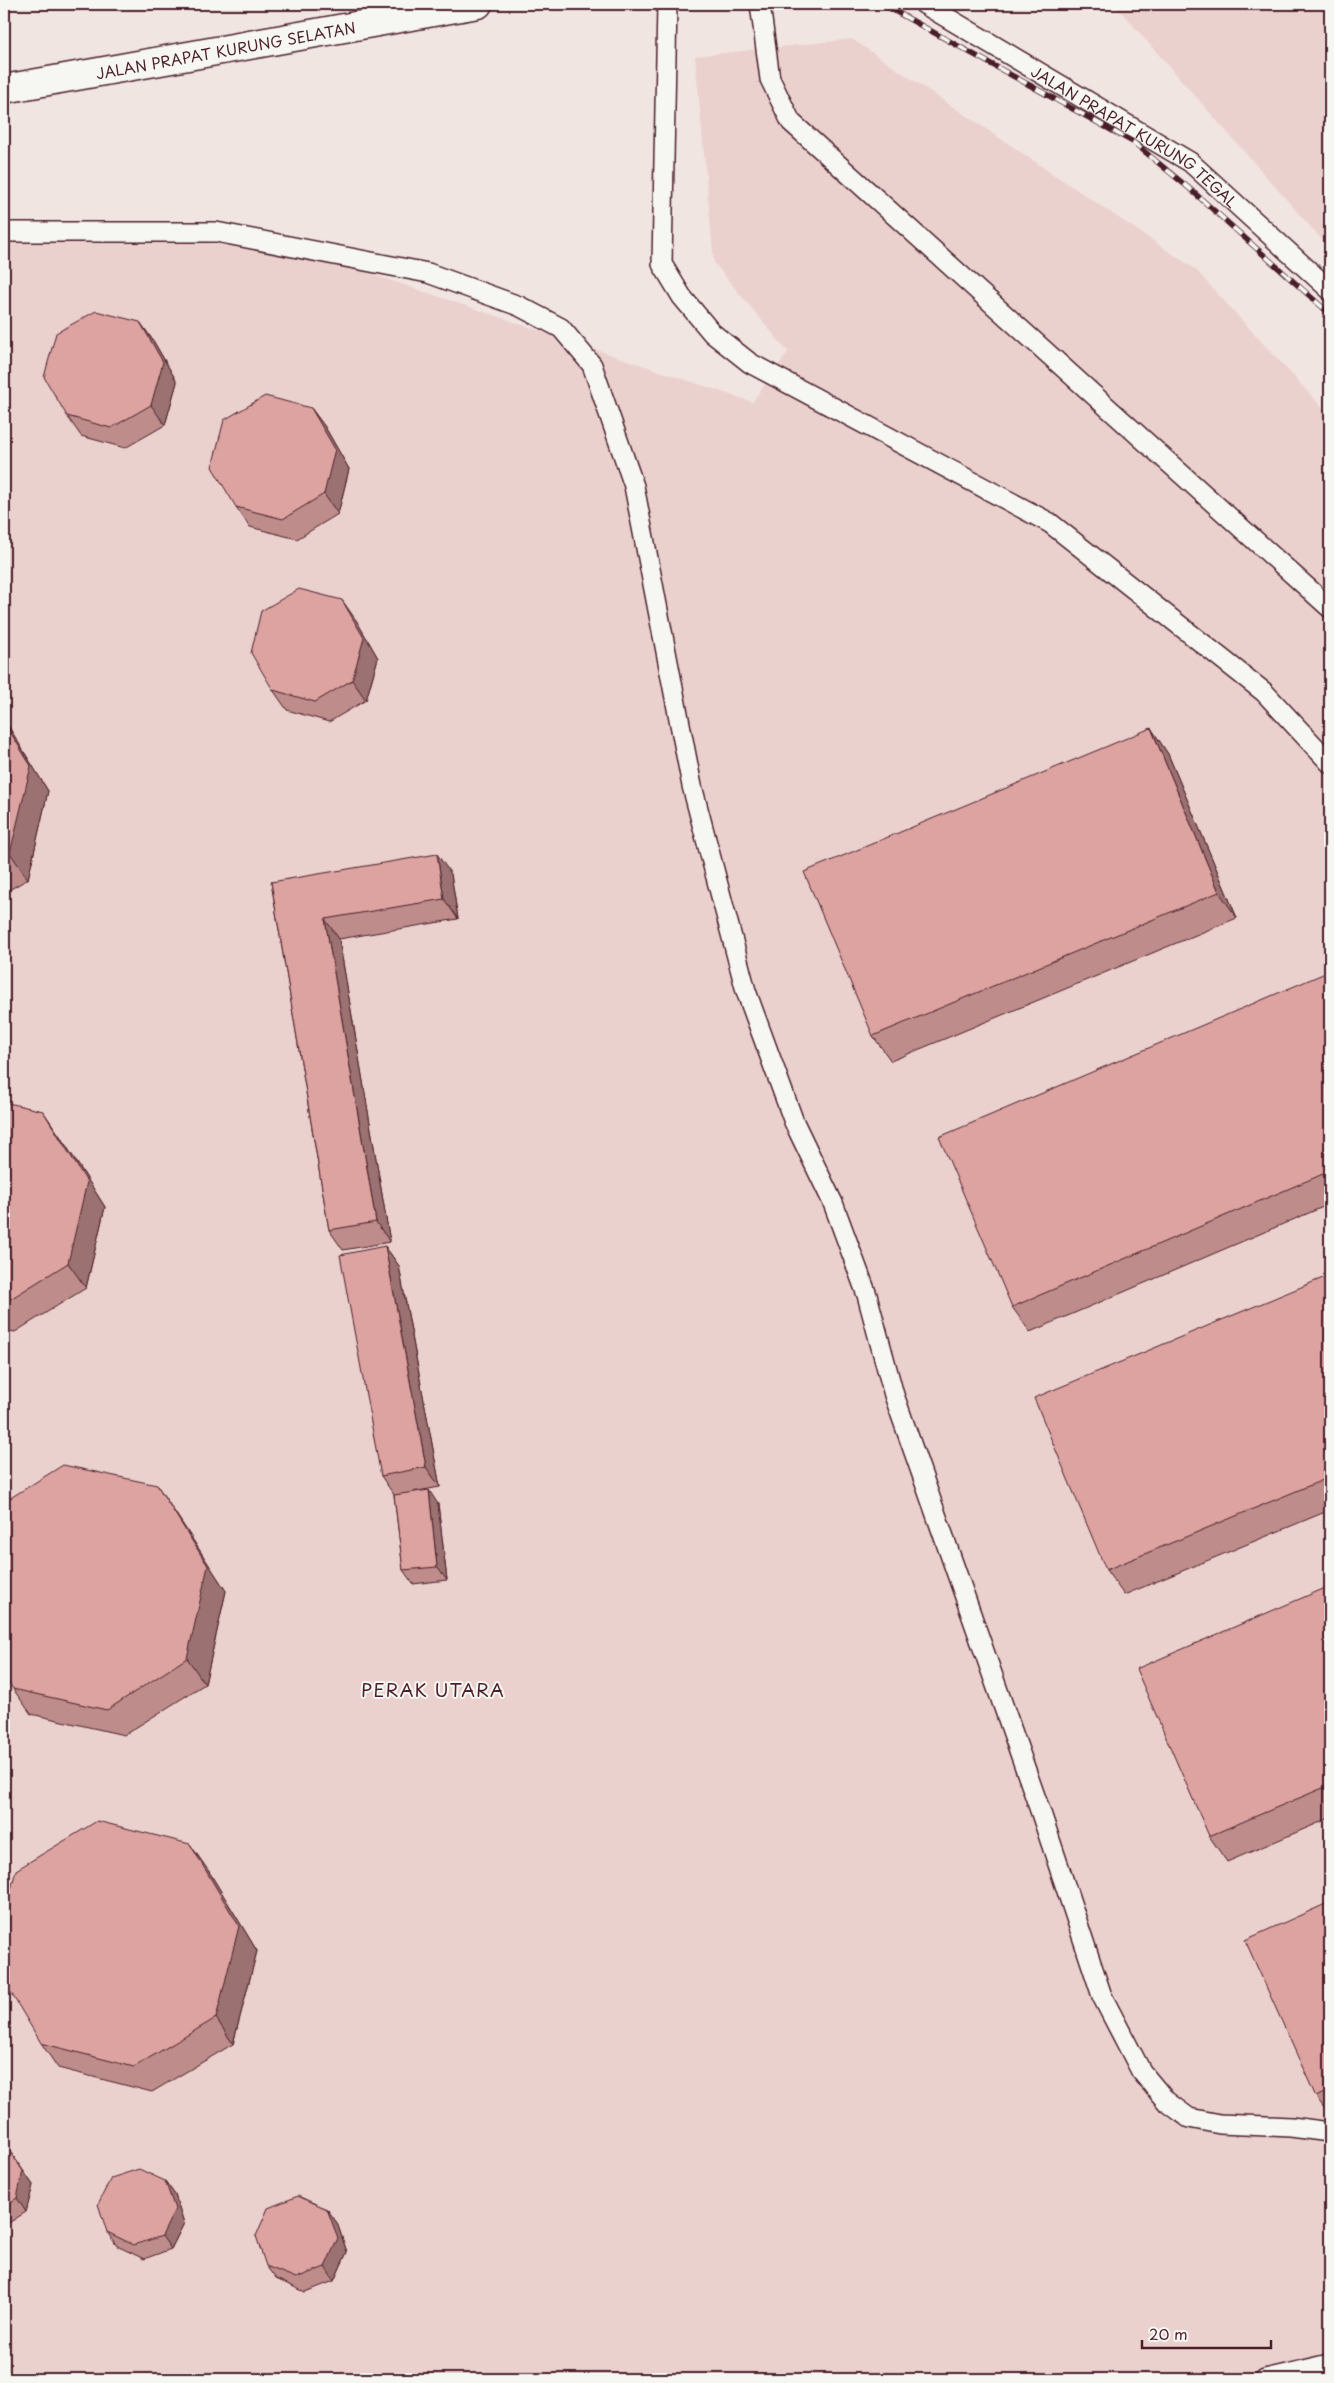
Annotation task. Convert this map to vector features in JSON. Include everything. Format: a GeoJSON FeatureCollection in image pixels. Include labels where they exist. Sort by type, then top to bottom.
{"type":"FeatureCollection","features":[{"type":"Feature","properties":{"kind":"street","name":"JALAN PRAPAT KURUNG SELATAN"},"geometry":{"type":"LineString","coordinates":[[4,89],[478,4]]}},
{"type":"Feature","properties":{"kind":"lane"},"geometry":{"type":"LineString","coordinates":[[668,4],[662,264],[682,297],[712,333],[750,363],[1050,523],[1264,692],[1330,763]]}},
{"type":"Feature","properties":{"kind":"lane"},"geometry":{"type":"LineString","coordinates":[[760,4],[770,79],[791,122],[1330,608]]}},
{"type":"Feature","properties":{"kind":"lane","name":"JALAN PRAPAT KURUNG TEGAL"},"geometry":{"type":"LineString","coordinates":[[924,4],[1190,162],[1330,290]]}},
{"type":"Feature","properties":{"kind":"lane"},"geometry":{"type":"LineString","coordinates":[[4,232],[216,232],[428,273],[519,306],[561,328],[592,365],[634,486],[692,786],[746,991],[794,1122],[832,1204],[867,1295],[894,1395],[1041,1813],[1102,1996],[1141,2071],[1166,2101],[1189,2118],[1220,2124],[1291,2127],[1330,2132]]}},
{"type":"Feature","properties":{"kind":"lane"},"geometry":{"type":"LineString","coordinates":[[1265,2379],[1330,2364]]}},
{"type":"Feature","properties":{"kind":"shaded area"},"geometry":{"type":"Polygon","coordinates":[[[1114,4],[1330,4],[1330,249],[1114,4]]]}},
{"type":"Feature","properties":{"kind":"shaded area"},"geometry":{"type":"Polygon","coordinates":[[[852,39],[1195,269],[1330,416],[1330,2379],[4,2379],[4,222],[315,255],[752,402],[788,352],[714,263],[695,56],[852,39]]]}},
{"type":"Feature","properties":{"kind":"building"},"geometry":{"type":"Polygon","coordinates":[[[96,311],[140,322],[163,362],[151,405],[111,428],[67,416],[44,377],[56,333],[96,311]]]}},
{"type":"Feature","properties":{"kind":"building"},"geometry":{"type":"Polygon","coordinates":[[[265,396],[311,408],[335,449],[324,494],[283,519],[236,507],[212,467],[224,420],[265,396]]]}},
{"type":"Feature","properties":{"kind":"building"},"geometry":{"type":"Polygon","coordinates":[[[299,589],[342,600],[364,638],[352,680],[315,702],[273,690],[251,653],[261,611],[299,589]]]}},
{"type":"Feature","properties":{"kind":"building"},"geometry":{"type":"Polygon","coordinates":[[[4,722],[31,766],[10,853],[4,857],[4,722]]]}},
{"type":"Feature","properties":{"kind":"building"},"geometry":{"type":"Polygon","coordinates":[[[1151,728],[1219,892],[873,1036],[804,872],[1151,728]]]}},
{"type":"Feature","properties":{"kind":"building"},"geometry":{"type":"Polygon","coordinates":[[[437,854],[444,899],[325,919],[376,1222],[329,1230],[271,882],[437,854]]]}},
{"type":"Feature","properties":{"kind":"building"},"geometry":{"type":"Polygon","coordinates":[[[1330,971],[1330,1171],[1012,1307],[939,1137],[1330,971]]]}},
{"type":"Feature","properties":{"kind":"building"},"geometry":{"type":"Polygon","coordinates":[[[4,1102],[43,1111],[87,1182],[68,1263],[4,1303],[4,1102]]]}},
{"type":"Feature","properties":{"kind":"building"},"geometry":{"type":"Polygon","coordinates":[[[385,1246],[426,1467],[381,1476],[340,1255],[385,1246]]]}},
{"type":"Feature","properties":{"kind":"building"},"geometry":{"type":"Polygon","coordinates":[[[1330,1275],[1330,1477],[1106,1570],[1034,1398],[1330,1275]]]}},
{"type":"Feature","properties":{"kind":"building"},"geometry":{"type":"Polygon","coordinates":[[[63,1465],[157,1485],[208,1566],[187,1658],[107,1710],[13,1689],[4,1675],[4,1502],[63,1465]]]}},
{"type":"Feature","properties":{"kind":"building"},"geometry":{"type":"Polygon","coordinates":[[[429,1490],[437,1567],[403,1570],[394,1495],[429,1490]]]}},
{"type":"Feature","properties":{"kind":"building"},"geometry":{"type":"Polygon","coordinates":[[[1330,1586],[1330,1785],[1209,1836],[1136,1669],[1330,1586]]]}},
{"type":"Feature","properties":{"kind":"building"},"geometry":{"type":"Polygon","coordinates":[[[97,1821],[190,1844],[239,1926],[216,2018],[134,2067],[41,2043],[4,1981],[4,1916],[16,1870],[97,1821]]]}},
{"type":"Feature","properties":{"kind":"building"},"geometry":{"type":"Polygon","coordinates":[[[1330,1902],[1330,2090],[1316,2097],[1245,1940],[1330,1902]]]}},
{"type":"Feature","properties":{"kind":"building"},"geometry":{"type":"Polygon","coordinates":[[[4,2146],[7,2147],[23,2171],[17,2198],[4,2206],[4,2146]]]}},
{"type":"Feature","properties":{"kind":"building"},"geometry":{"type":"Polygon","coordinates":[[[139,2169],[165,2181],[175,2209],[162,2236],[134,2245],[107,2232],[98,2204],[111,2178],[139,2169]]]}},
{"type":"Feature","properties":{"kind":"building"},"geometry":{"type":"Polygon","coordinates":[[[298,2196],[327,2209],[338,2238],[325,2267],[296,2278],[266,2266],[256,2236],[268,2208],[298,2196]]]}},
{"type":"Feature","properties":{"kind":"railway"},"geometry":{"type":"LineString","coordinates":[[882,4],[1133,142],[1190,189],[1330,314]]}},
{"type":"Feature","properties":{"kind":"district","name":"PERAK UTARA"},"geometry":{"type":"Point","coordinates":[433,1689]}}]}
